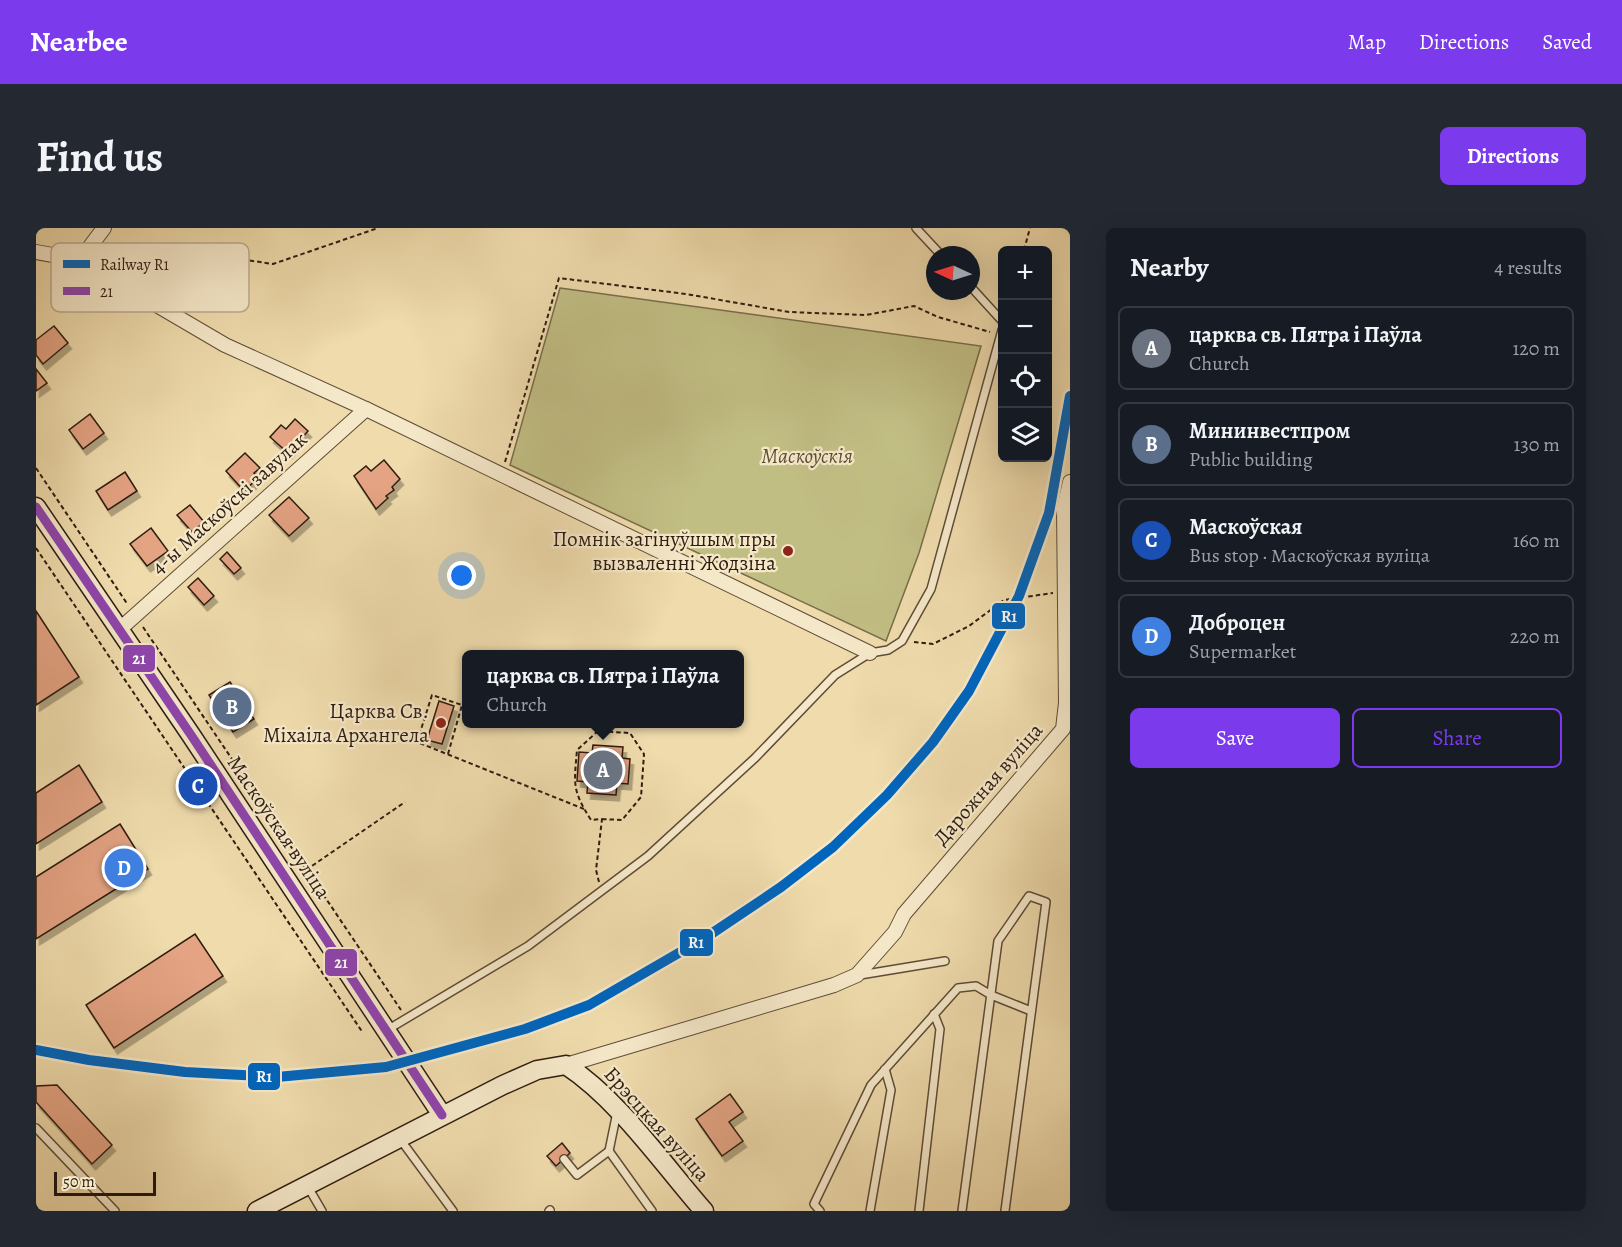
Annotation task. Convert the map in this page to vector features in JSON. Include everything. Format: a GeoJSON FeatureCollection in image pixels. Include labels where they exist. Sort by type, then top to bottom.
{"type":"FeatureCollection","features":[{"type":"Feature","properties":{"kind":"main road","name":"Маскоўская вуліца"},"geometry":{"type":"LineString","coordinates":[[36,507],[120,629],[442,1115]]}},
{"type":"Feature","properties":{"kind":"main road","name":"Брэсцкая вуліца"},"geometry":{"type":"LineString","coordinates":[[566,1065],[590,1081],[704,1211]]}},
{"type":"Feature","properties":{"kind":"main road"},"geometry":{"type":"LineString","coordinates":[[256,1211],[398,1137],[537,1070],[566,1065]]}},
{"type":"Feature","properties":{"kind":"street"},"geometry":{"type":"LineString","coordinates":[[93,243],[104,228]]}},
{"type":"Feature","properties":{"kind":"street"},"geometry":{"type":"LineString","coordinates":[[36,252],[51,255]]}},
{"type":"Feature","properties":{"kind":"street"},"geometry":{"type":"LineString","coordinates":[[168,312],[225,345],[366,409],[870,653]]}},
{"type":"Feature","properties":{"kind":"street","name":"4-ы Маскоўскі завулак"},"geometry":{"type":"LineString","coordinates":[[120,629],[366,409]]}},
{"type":"Feature","properties":{"kind":"street","name":"Дарожная вуліца"},"geometry":{"type":"LineString","coordinates":[[857,975],[895,932],[904,914],[1063,729],[1066,703],[1064,508],[1070,482]]}},
{"type":"Feature","properties":{"kind":"street"},"geometry":{"type":"LineString","coordinates":[[566,1065],[834,986],[857,975]]}},
{"type":"Feature","properties":{"kind":"lane"},"geometry":{"type":"LineString","coordinates":[[916,228],[933,246]]}},
{"type":"Feature","properties":{"kind":"lane"},"geometry":{"type":"LineString","coordinates":[[980,297],[998,317]]}},
{"type":"Feature","properties":{"kind":"lane"},"geometry":{"type":"LineString","coordinates":[[387,1029],[528,946],[648,856],[755,758],[835,675],[870,653],[888,650],[902,641],[931,589],[998,346]]}},
{"type":"Feature","properties":{"kind":"lane"},"geometry":{"type":"LineString","coordinates":[[962,1211],[998,941],[1029,897],[1046,902],[1005,1211]]}},
{"type":"Feature","properties":{"kind":"lane"},"geometry":{"type":"LineString","coordinates":[[857,975],[945,961]]}},
{"type":"Feature","properties":{"kind":"lane"},"geometry":{"type":"LineString","coordinates":[[820,1211],[814,1204],[871,1085],[958,988],[976,986],[991,995],[1031,1011]]}},
{"type":"Feature","properties":{"kind":"lane"},"geometry":{"type":"LineString","coordinates":[[919,1211],[940,1029],[934,1014]]}},
{"type":"Feature","properties":{"kind":"lane"},"geometry":{"type":"LineString","coordinates":[[870,1211],[891,1090],[885,1069]]}},
{"type":"Feature","properties":{"kind":"lane"},"geometry":{"type":"LineString","coordinates":[[564,1159],[577,1175],[609,1150],[617,1111]]}},
{"type":"Feature","properties":{"kind":"lane"},"geometry":{"type":"LineString","coordinates":[[36,1128],[115,1211]]}},
{"type":"Feature","properties":{"kind":"lane"},"geometry":{"type":"LineString","coordinates":[[398,1137],[453,1211]]}},
{"type":"Feature","properties":{"kind":"lane"},"geometry":{"type":"LineString","coordinates":[[609,1150],[652,1211]]}},
{"type":"Feature","properties":{"kind":"lane"},"geometry":{"type":"LineString","coordinates":[[306,1185],[322,1211]]}},
{"type":"Feature","properties":{"kind":"path"},"geometry":{"type":"LineString","coordinates":[[249,261],[273,264],[378,228]]}},
{"type":"Feature","properties":{"kind":"path"},"geometry":{"type":"LineString","coordinates":[[1025,246],[1030,228]]}},
{"type":"Feature","properties":{"kind":"path"},"geometry":{"type":"LineString","coordinates":[[501,474],[559,278],[686,294],[789,312],[866,315],[914,306],[938,317],[998,331]]}},
{"type":"Feature","properties":{"kind":"path"},"geometry":{"type":"LineString","coordinates":[[36,468],[401,1010]]}},
{"type":"Feature","properties":{"kind":"path"},"geometry":{"type":"LineString","coordinates":[[36,548],[363,1033]]}},
{"type":"Feature","properties":{"kind":"path"},"geometry":{"type":"LineString","coordinates":[[902,641],[933,644],[969,626],[1004,600],[1019,596],[1027,599],[1064,590]]}},
{"type":"Feature","properties":{"kind":"path"},"geometry":{"type":"LineString","coordinates":[[448,754],[462,705],[432,695],[417,742],[584,808]]}},
{"type":"Feature","properties":{"kind":"path"},"geometry":{"type":"LineString","coordinates":[[598,730],[630,733],[644,754],[641,797],[621,820],[602,819],[591,820],[574,786],[577,750],[598,730]]}},
{"type":"Feature","properties":{"kind":"path"},"geometry":{"type":"LineString","coordinates":[[306,870],[405,802]]}},
{"type":"Feature","properties":{"kind":"path"},"geometry":{"type":"LineString","coordinates":[[602,819],[596,879],[604,889]]}},
{"type":"Feature","properties":{"kind":"green space","name":"Маскоўскія"},"geometry":{"type":"Polygon","coordinates":[[[560,288],[981,346],[919,553],[886,641],[510,465],[560,288]]]}},
{"type":"Feature","properties":{"kind":"building"},"geometry":{"type":"Polygon","coordinates":[[[54,326],[68,343],[43,364],[36,355],[36,340],[54,326]]]}},
{"type":"Feature","properties":{"kind":"building"},"geometry":{"type":"Polygon","coordinates":[[[36,369],[47,383],[36,391],[36,369]]]}},
{"type":"Feature","properties":{"kind":"building"},"geometry":{"type":"Polygon","coordinates":[[[90,414],[104,433],[83,449],[69,430],[90,414]]]}},
{"type":"Feature","properties":{"kind":"building"},"geometry":{"type":"Polygon","coordinates":[[[295,419],[308,431],[288,453],[270,437],[281,425],[286,429],[295,419]]]}},
{"type":"Feature","properties":{"kind":"building"},"geometry":{"type":"Polygon","coordinates":[[[245,453],[260,468],[254,473],[258,478],[244,491],[226,471],[245,453]]]}},
{"type":"Feature","properties":{"kind":"building"},"geometry":{"type":"Polygon","coordinates":[[[384,460],[400,479],[392,487],[394,490],[386,496],[388,498],[376,509],[354,476],[366,466],[371,471],[384,460]]]}},
{"type":"Feature","properties":{"kind":"building"},"geometry":{"type":"Polygon","coordinates":[[[125,472],[137,491],[108,510],[96,491],[125,472]]]}},
{"type":"Feature","properties":{"kind":"building"},"geometry":{"type":"Polygon","coordinates":[[[289,497],[309,518],[289,536],[269,515],[289,497]]]}},
{"type":"Feature","properties":{"kind":"building"},"geometry":{"type":"Polygon","coordinates":[[[190,505],[204,522],[192,532],[177,515],[190,505]]]}},
{"type":"Feature","properties":{"kind":"building"},"geometry":{"type":"Polygon","coordinates":[[[151,528],[168,551],[147,566],[130,544],[151,528]]]}},
{"type":"Feature","properties":{"kind":"building"},"geometry":{"type":"Polygon","coordinates":[[[227,552],[241,568],[234,574],[220,559],[227,552]]]}},
{"type":"Feature","properties":{"kind":"building"},"geometry":{"type":"Polygon","coordinates":[[[198,578],[214,596],[204,605],[188,587],[198,578]]]}},
{"type":"Feature","properties":{"kind":"building"},"geometry":{"type":"Polygon","coordinates":[[[36,611],[79,677],[36,705],[36,611]]]}},
{"type":"Feature","properties":{"kind":"building"},"geometry":{"type":"Polygon","coordinates":[[[230,682],[254,719],[233,732],[209,695],[230,682]]]}},
{"type":"Feature","properties":{"kind":"building","name":"Царква Св. Міхаіла Архангела"},"geometry":{"type":"Polygon","coordinates":[[[439,701],[454,706],[442,744],[427,740],[439,701]]]}},
{"type":"Feature","properties":{"kind":"building"},"geometry":{"type":"Polygon","coordinates":[[[593,745],[623,747],[622,758],[630,759],[628,784],[617,783],[616,795],[587,793],[588,782],[577,781],[579,752],[592,753],[593,745]]]}},
{"type":"Feature","properties":{"kind":"building"},"geometry":{"type":"Polygon","coordinates":[[[79,765],[102,802],[36,844],[36,793],[79,765]]]}},
{"type":"Feature","properties":{"kind":"building"},"geometry":{"type":"Polygon","coordinates":[[[120,824],[148,869],[36,939],[36,877],[120,824]]]}},
{"type":"Feature","properties":{"kind":"building"},"geometry":{"type":"Polygon","coordinates":[[[195,934],[223,976],[114,1048],[86,1005],[195,934]]]}},
{"type":"Feature","properties":{"kind":"building"},"geometry":{"type":"Polygon","coordinates":[[[57,1085],[112,1145],[92,1164],[36,1102],[36,1086],[57,1085]]]}},
{"type":"Feature","properties":{"kind":"building"},"geometry":{"type":"Polygon","coordinates":[[[730,1094],[743,1112],[729,1122],[743,1141],[722,1156],[696,1119],[730,1094]]]}},
{"type":"Feature","properties":{"kind":"building"},"geometry":{"type":"Polygon","coordinates":[[[562,1143],[570,1153],[556,1166],[547,1156],[562,1143]]]}},
{"type":"Feature","properties":{"kind":"rail line","name":"R1"},"geometry":{"type":"LineString","coordinates":[[36,1050],[89,1060],[185,1072],[277,1077],[386,1067],[525,1029],[589,1005],[708,936],[781,887],[833,847],[887,795],[933,742],[969,691],[1019,596],[1049,513],[1070,396]]}},
{"type":"Feature","properties":{"kind":"transit line","name":"21"},"geometry":{"type":"LineString","coordinates":[[36,507],[191,735],[442,1115]]}},
{"type":"Feature","properties":{"kind":"place","name":"Помнік загінуўшым пры вызваленні Жодзіна"},"geometry":{"type":"Point","coordinates":[788,551]}},
{"type":"Feature","properties":{"kind":"place","name":"Мининвестпром"},"geometry":{"type":"Point","coordinates":[232,707]}},
{"type":"Feature","properties":{"kind":"place","name":"Царква Св. Міхаіла Архангела"},"geometry":{"type":"Point","coordinates":[441,723]}},
{"type":"Feature","properties":{"kind":"place","name":"царква св. Пятра і Паўла"},"geometry":{"type":"Point","coordinates":[603,770]}},
{"type":"Feature","properties":{"kind":"place","name":"Маскоўская"},"geometry":{"type":"Point","coordinates":[198,786]}},
{"type":"Feature","properties":{"kind":"place","name":"Доброцен"},"geometry":{"type":"Point","coordinates":[124,868]}}]}
